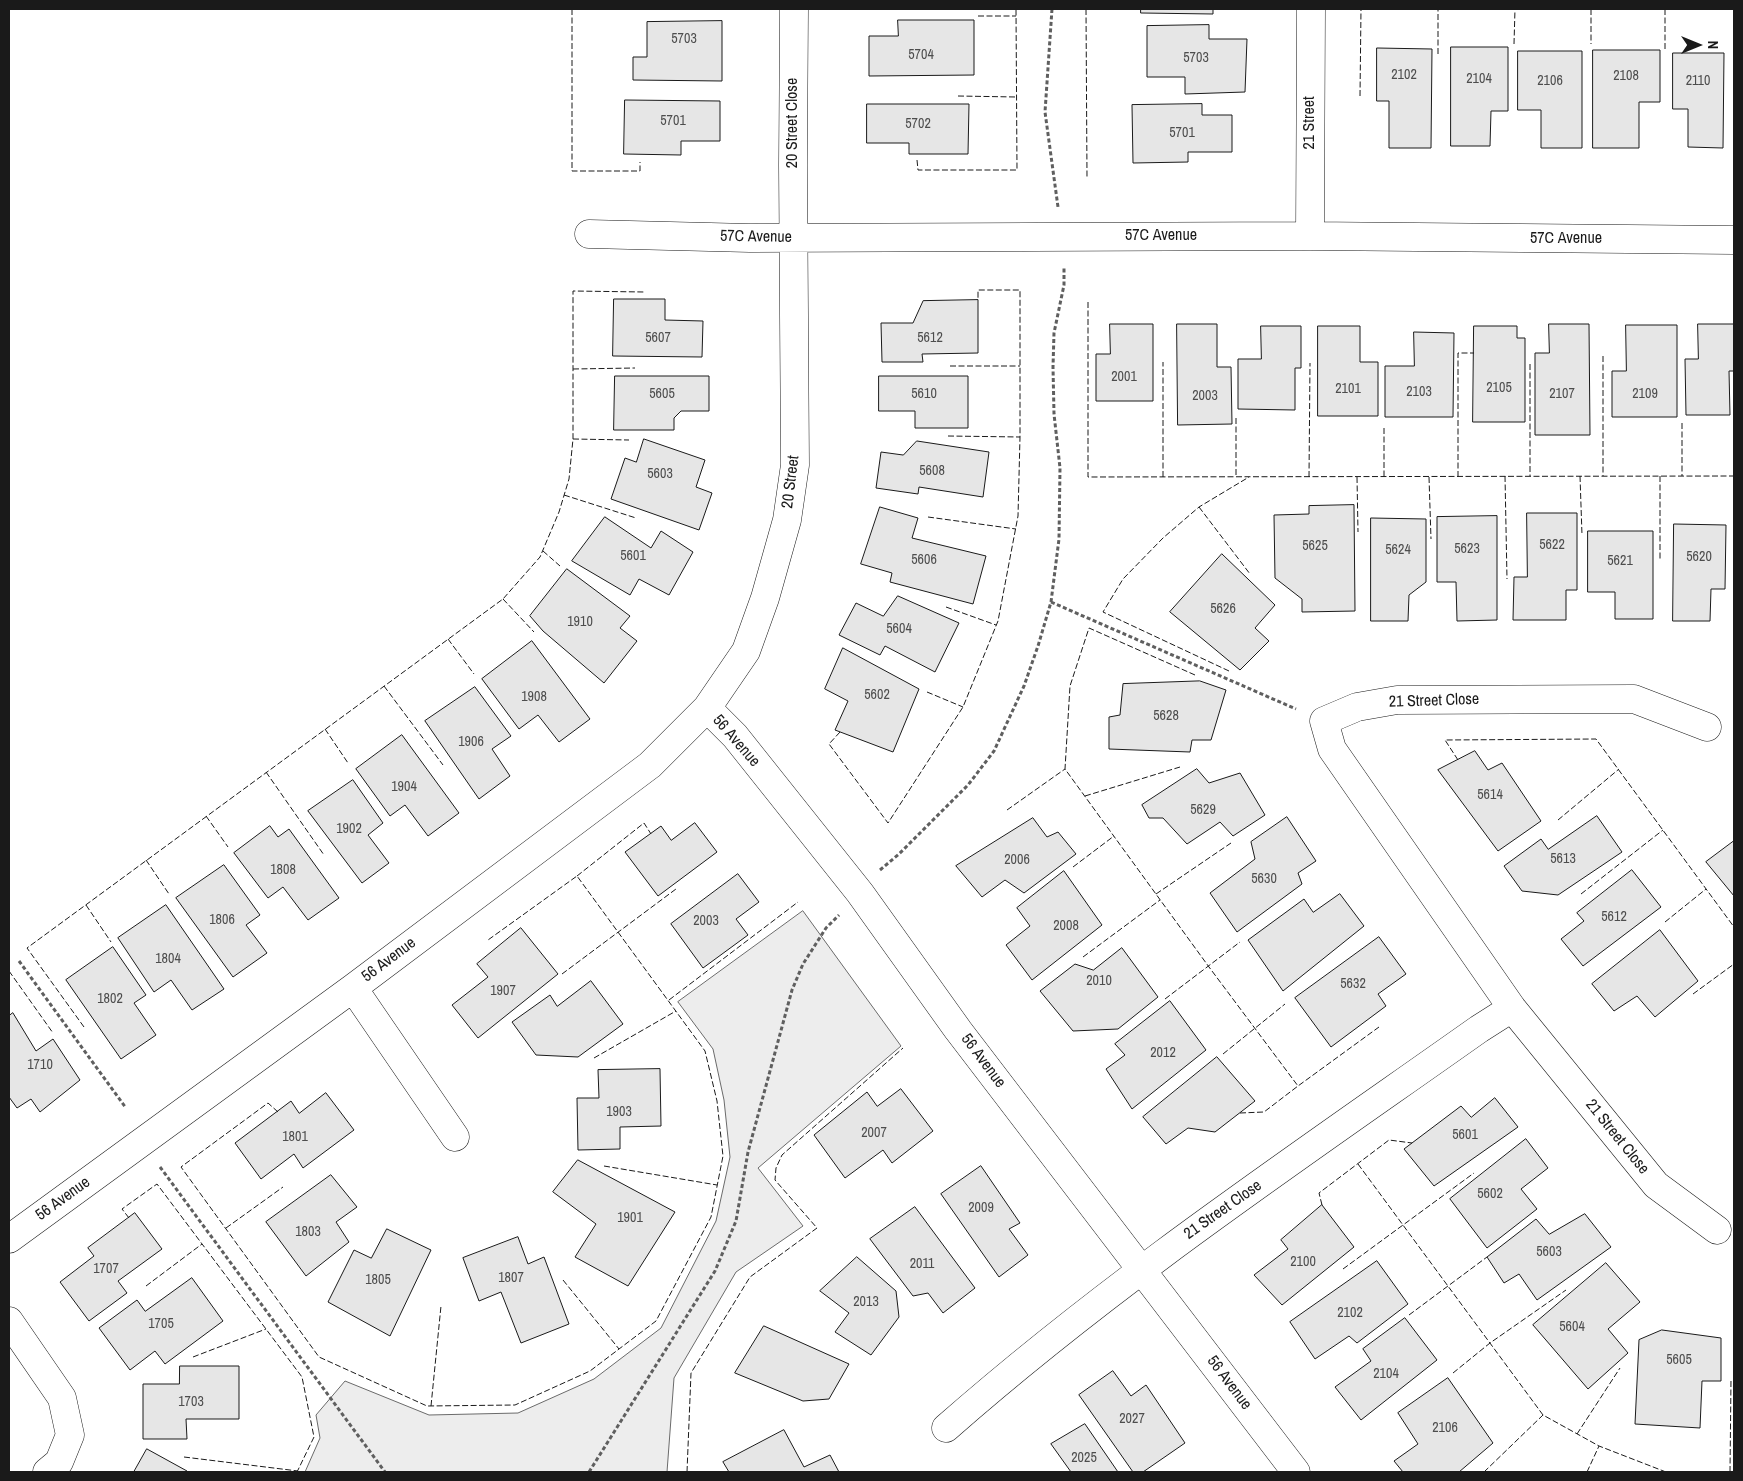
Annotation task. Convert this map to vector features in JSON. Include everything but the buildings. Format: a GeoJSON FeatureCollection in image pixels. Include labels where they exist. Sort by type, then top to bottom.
{"type":"FeatureCollection","features":[{"type":"Feature","properties":{"kind":"street","name":"20 Street Close"},"geometry":{"type":"LineString","coordinates":[[793,238],[794,9]]}},
{"type":"Feature","properties":{"kind":"street","name":"21 Street"},"geometry":{"type":"LineString","coordinates":[[1310,236],[1311,9]]}},
{"type":"Feature","properties":{"kind":"street","name":"57C Avenue"},"geometry":{"type":"LineString","coordinates":[[589,234],[793,238],[1310,236],[1734,240]]}},
{"type":"Feature","properties":{"kind":"street","name":"20 Street"},"geometry":{"type":"LineString","coordinates":[[707,708],[746,651],[765,598],[787,520],[796,465],[793,238]]}},
{"type":"Feature","properties":{"kind":"street","name":"21 Street Close"},"geometry":{"type":"LineString","coordinates":[[1707,727],[1634,699],[1397,700],[1357,707],[1324,721],[1332,749],[1512,1008],[1656,1185],[1717,1230]]}},
{"type":"Feature","properties":{"kind":"street","name":"56 Avenue"},"geometry":{"type":"LineString","coordinates":[[9,1239],[353,988],[650,765],[707,708],[735,736],[860,893],[958,1030],[1296,1472]]}},
{"type":"Feature","properties":{"kind":"street"},"geometry":{"type":"LineString","coordinates":[[353,988],[455,1137]]}},
{"type":"Feature","properties":{"kind":"street","name":"21 Street Close"},"geometry":{"type":"LineString","coordinates":[[946,1428],[1019,1365],[1103,1298],[1142,1271],[1178,1242],[1479,1029],[1512,1008]]}},
{"type":"Feature","properties":{"kind":"street"},"geometry":{"type":"LineString","coordinates":[[9,1321],[62,1398],[70,1435],[59,1462],[48,1472]]}},
{"type":"Feature","properties":{"kind":"path"},"geometry":{"type":"LineString","coordinates":[[1052,9],[1045,112],[1057,199]]}},
{"type":"Feature","properties":{"kind":"path"},"geometry":{"type":"LineString","coordinates":[[884,866],[899,854],[968,785],[994,751],[1024,686],[1051,602],[1059,540],[1060,468],[1054,414],[1054,333],[1064,285],[1064,268]]}},
{"type":"Feature","properties":{"kind":"path"},"geometry":{"type":"LineString","coordinates":[[1051,602],[1268,697]]}},
{"type":"Feature","properties":{"kind":"path"},"geometry":{"type":"LineString","coordinates":[[589,1472],[715,1271],[736,1221],[748,1152],[792,990],[803,964],[821,936],[838,916]]}},
{"type":"Feature","properties":{"kind":"path"},"geometry":{"type":"LineString","coordinates":[[18,961],[126,1108]]}},
{"type":"Feature","properties":{"kind":"path"},"geometry":{"type":"LineString","coordinates":[[162,1170],[385,1472]]}},
{"type":"Feature","properties":{"kind":"shaded area"},"geometry":{"type":"Polygon","coordinates":[[[803,911],[901,1046],[758,1168],[803,1226],[736,1272],[674,1378],[667,1472],[305,1472],[320,1438],[316,1415],[345,1381],[429,1415],[518,1413],[594,1379],[661,1328],[716,1221],[730,1157],[724,1100],[713,1049],[678,1002],[803,911]]]}},
{"type":"Feature","properties":{"kind":"fence"},"geometry":{"type":"LineString","coordinates":[[572,9],[572,171],[640,171],[640,162]]}},
{"type":"Feature","properties":{"kind":"fence"},"geometry":{"type":"LineString","coordinates":[[917,160],[918,170],[1017,170],[1016,9]]}},
{"type":"Feature","properties":{"kind":"fence"},"geometry":{"type":"LineString","coordinates":[[1086,9],[1087,177]]}},
{"type":"Feature","properties":{"kind":"fence"},"geometry":{"type":"LineString","coordinates":[[1360,96],[1361,9]]}},
{"type":"Feature","properties":{"kind":"fence"},"geometry":{"type":"LineString","coordinates":[[1438,9],[1438,54]]}},
{"type":"Feature","properties":{"kind":"fence"},"geometry":{"type":"LineString","coordinates":[[1514,44],[1515,9]]}},
{"type":"Feature","properties":{"kind":"fence"},"geometry":{"type":"LineString","coordinates":[[1591,9],[1591,44]]}},
{"type":"Feature","properties":{"kind":"fence"},"geometry":{"type":"LineString","coordinates":[[1665,9],[1665,50]]}},
{"type":"Feature","properties":{"kind":"fence"},"geometry":{"type":"LineString","coordinates":[[978,16],[1016,16]]}},
{"type":"Feature","properties":{"kind":"fence"},"geometry":{"type":"LineString","coordinates":[[958,96],[1016,97]]}},
{"type":"Feature","properties":{"kind":"fence"},"geometry":{"type":"LineString","coordinates":[[840,732],[829,744],[888,823],[963,707],[998,621],[1018,516],[1020,290],[978,290],[978,300]]}},
{"type":"Feature","properties":{"kind":"fence"},"geometry":{"type":"LineString","coordinates":[[84,1027],[27,948],[503,599],[540,557],[559,512],[569,479],[573,439],[573,291],[644,292]]}},
{"type":"Feature","properties":{"kind":"fence"},"geometry":{"type":"LineString","coordinates":[[1088,302],[1088,477],[1734,476]]}},
{"type":"Feature","properties":{"kind":"fence"},"geometry":{"type":"LineString","coordinates":[[1458,477],[1458,353],[1474,353]]}},
{"type":"Feature","properties":{"kind":"fence"},"geometry":{"type":"LineString","coordinates":[[1603,356],[1603,476]]}},
{"type":"Feature","properties":{"kind":"fence"},"geometry":{"type":"LineString","coordinates":[[1163,362],[1163,477]]}},
{"type":"Feature","properties":{"kind":"fence"},"geometry":{"type":"LineString","coordinates":[[1309,477],[1310,363]]}},
{"type":"Feature","properties":{"kind":"fence"},"geometry":{"type":"LineString","coordinates":[[1530,364],[1530,476]]}},
{"type":"Feature","properties":{"kind":"fence"},"geometry":{"type":"LineString","coordinates":[[950,366],[1020,366]]}},
{"type":"Feature","properties":{"kind":"fence"},"geometry":{"type":"LineString","coordinates":[[573,369],[635,368]]}},
{"type":"Feature","properties":{"kind":"fence"},"geometry":{"type":"LineString","coordinates":[[1236,418],[1236,477]]}},
{"type":"Feature","properties":{"kind":"fence"},"geometry":{"type":"LineString","coordinates":[[1682,423],[1682,476]]}},
{"type":"Feature","properties":{"kind":"fence"},"geometry":{"type":"LineString","coordinates":[[1384,428],[1384,477]]}},
{"type":"Feature","properties":{"kind":"fence"},"geometry":{"type":"LineString","coordinates":[[948,436],[1020,437]]}},
{"type":"Feature","properties":{"kind":"fence"},"geometry":{"type":"LineString","coordinates":[[573,439],[629,440]]}},
{"type":"Feature","properties":{"kind":"fence"},"geometry":{"type":"LineString","coordinates":[[1505,476],[1507,579]]}},
{"type":"Feature","properties":{"kind":"fence"},"geometry":{"type":"LineString","coordinates":[[1580,476],[1582,535]]}},
{"type":"Feature","properties":{"kind":"fence"},"geometry":{"type":"LineString","coordinates":[[1660,476],[1660,559]]}},
{"type":"Feature","properties":{"kind":"fence"},"geometry":{"type":"LineString","coordinates":[[1229,671],[1103,612],[1123,579],[1163,538],[1199,507],[1249,477]]}},
{"type":"Feature","properties":{"kind":"fence"},"geometry":{"type":"LineString","coordinates":[[1357,477],[1358,532]]}},
{"type":"Feature","properties":{"kind":"fence"},"geometry":{"type":"LineString","coordinates":[[1429,477],[1431,539]]}},
{"type":"Feature","properties":{"kind":"fence"},"geometry":{"type":"LineString","coordinates":[[564,495],[636,518]]}},
{"type":"Feature","properties":{"kind":"fence"},"geometry":{"type":"LineString","coordinates":[[1199,507],[1250,574]]}},
{"type":"Feature","properties":{"kind":"fence"},"geometry":{"type":"LineString","coordinates":[[928,517],[1016,529]]}},
{"type":"Feature","properties":{"kind":"fence"},"geometry":{"type":"LineString","coordinates":[[543,551],[560,566]]}},
{"type":"Feature","properties":{"kind":"fence"},"geometry":{"type":"LineString","coordinates":[[503,599],[534,632]]}},
{"type":"Feature","properties":{"kind":"fence"},"geometry":{"type":"LineString","coordinates":[[946,607],[996,625]]}},
{"type":"Feature","properties":{"kind":"fence"},"geometry":{"type":"LineString","coordinates":[[1195,675],[1089,628],[1070,686],[1065,769],[1298,1086],[1379,1027]]}},
{"type":"Feature","properties":{"kind":"fence"},"geometry":{"type":"LineString","coordinates":[[448,639],[474,674]]}},
{"type":"Feature","properties":{"kind":"fence"},"geometry":{"type":"LineString","coordinates":[[384,686],[443,765]]}},
{"type":"Feature","properties":{"kind":"fence"},"geometry":{"type":"LineString","coordinates":[[927,692],[963,707]]}},
{"type":"Feature","properties":{"kind":"fence"},"geometry":{"type":"LineString","coordinates":[[325,729],[348,763]]}},
{"type":"Feature","properties":{"kind":"fence"},"geometry":{"type":"LineString","coordinates":[[1458,760],[1445,740],[1596,739],[1734,927]]}},
{"type":"Feature","properties":{"kind":"fence"},"geometry":{"type":"LineString","coordinates":[[1085,796],[1180,767]]}},
{"type":"Feature","properties":{"kind":"fence"},"geometry":{"type":"LineString","coordinates":[[1007,810],[1065,769]]}},
{"type":"Feature","properties":{"kind":"fence"},"geometry":{"type":"LineString","coordinates":[[1558,820],[1619,769]]}},
{"type":"Feature","properties":{"kind":"fence"},"geometry":{"type":"LineString","coordinates":[[266,772],[324,855]]}},
{"type":"Feature","properties":{"kind":"fence"},"geometry":{"type":"LineString","coordinates":[[206,816],[228,847]]}},
{"type":"Feature","properties":{"kind":"fence"},"geometry":{"type":"LineString","coordinates":[[577,876],[644,823],[651,834]]}},
{"type":"Feature","properties":{"kind":"fence"},"geometry":{"type":"LineString","coordinates":[[1581,894],[1663,830]]}},
{"type":"Feature","properties":{"kind":"fence"},"geometry":{"type":"LineString","coordinates":[[1073,867],[1114,836]]}},
{"type":"Feature","properties":{"kind":"fence"},"geometry":{"type":"LineString","coordinates":[[1156,894],[1231,843]]}},
{"type":"Feature","properties":{"kind":"fence"},"geometry":{"type":"LineString","coordinates":[[146,860],[169,894]]}},
{"type":"Feature","properties":{"kind":"fence"},"geometry":{"type":"LineString","coordinates":[[278,1112],[268,1103],[181,1167],[319,1357],[427,1406],[515,1405],[590,1371],[656,1321],[711,1217],[723,1156],[717,1101],[705,1051],[577,876],[488,940]]}},
{"type":"Feature","properties":{"kind":"fence"},"geometry":{"type":"LineString","coordinates":[[562,974],[676,889]]}},
{"type":"Feature","properties":{"kind":"fence"},"geometry":{"type":"LineString","coordinates":[[1665,922],[1706,889]]}},
{"type":"Feature","properties":{"kind":"fence"},"geometry":{"type":"LineString","coordinates":[[1083,957],[1160,900]]}},
{"type":"Feature","properties":{"kind":"fence"},"geometry":{"type":"LineString","coordinates":[[669,1000],[798,902]]}},
{"type":"Feature","properties":{"kind":"fence"},"geometry":{"type":"LineString","coordinates":[[86,905],[111,942]]}},
{"type":"Feature","properties":{"kind":"fence"},"geometry":{"type":"LineString","coordinates":[[1165,999],[1240,942]]}},
{"type":"Feature","properties":{"kind":"fence"},"geometry":{"type":"LineString","coordinates":[[1693,994],[1734,964]]}},
{"type":"Feature","properties":{"kind":"fence"},"geometry":{"type":"LineString","coordinates":[[9,971],[53,1033]]}},
{"type":"Feature","properties":{"kind":"fence"},"geometry":{"type":"LineString","coordinates":[[1223,1054],[1285,1004]]}},
{"type":"Feature","properties":{"kind":"fence"},"geometry":{"type":"LineString","coordinates":[[594,1058],[676,1011]]}},
{"type":"Feature","properties":{"kind":"fence"},"geometry":{"type":"LineString","coordinates":[[687,1472],[691,1373],[750,1277],[817,1228],[775,1180],[776,1168],[782,1155],[903,1048]]}},
{"type":"Feature","properties":{"kind":"fence"},"geometry":{"type":"LineString","coordinates":[[1240,1113],[1264,1112],[1298,1086]]}},
{"type":"Feature","properties":{"kind":"fence"},"geometry":{"type":"LineString","coordinates":[[1322,1205],[1319,1193],[1389,1140],[1412,1143]]}},
{"type":"Feature","properties":{"kind":"fence"},"geometry":{"type":"LineString","coordinates":[[1358,1164],[1543,1415],[1599,1446],[1666,1472]]}},
{"type":"Feature","properties":{"kind":"fence"},"geometry":{"type":"LineString","coordinates":[[604,1166],[717,1185]]}},
{"type":"Feature","properties":{"kind":"fence"},"geometry":{"type":"LineString","coordinates":[[1343,1269],[1474,1173]]}},
{"type":"Feature","properties":{"kind":"fence"},"geometry":{"type":"LineString","coordinates":[[129,1218],[122,1209],[157,1184],[302,1377],[314,1437],[297,1472]]}},
{"type":"Feature","properties":{"kind":"fence"},"geometry":{"type":"LineString","coordinates":[[226,1228],[283,1187]]}},
{"type":"Feature","properties":{"kind":"fence"},"geometry":{"type":"LineString","coordinates":[[146,1286],[202,1244]]}},
{"type":"Feature","properties":{"kind":"fence"},"geometry":{"type":"LineString","coordinates":[[1409,1315],[1487,1257]]}},
{"type":"Feature","properties":{"kind":"fence"},"geometry":{"type":"LineString","coordinates":[[563,1280],[619,1349]]}},
{"type":"Feature","properties":{"kind":"fence"},"geometry":{"type":"LineString","coordinates":[[1453,1373],[1490,1343],[1566,1290]]}},
{"type":"Feature","properties":{"kind":"fence"},"geometry":{"type":"LineString","coordinates":[[431,1406],[441,1306]]}},
{"type":"Feature","properties":{"kind":"fence"},"geometry":{"type":"LineString","coordinates":[[193,1357],[266,1329]]}},
{"type":"Feature","properties":{"kind":"fence"},"geometry":{"type":"LineString","coordinates":[[1577,1434],[1620,1368]]}},
{"type":"Feature","properties":{"kind":"fence"},"geometry":{"type":"LineString","coordinates":[[1730,1472],[1731,1379]]}},
{"type":"Feature","properties":{"kind":"fence"},"geometry":{"type":"LineString","coordinates":[[1484,1472],[1543,1415]]}},
{"type":"Feature","properties":{"kind":"fence"},"geometry":{"type":"LineString","coordinates":[[1587,1472],[1599,1446]]}},
{"type":"Feature","properties":{"kind":"fence"},"geometry":{"type":"LineString","coordinates":[[184,1457],[298,1471]]}}]}
